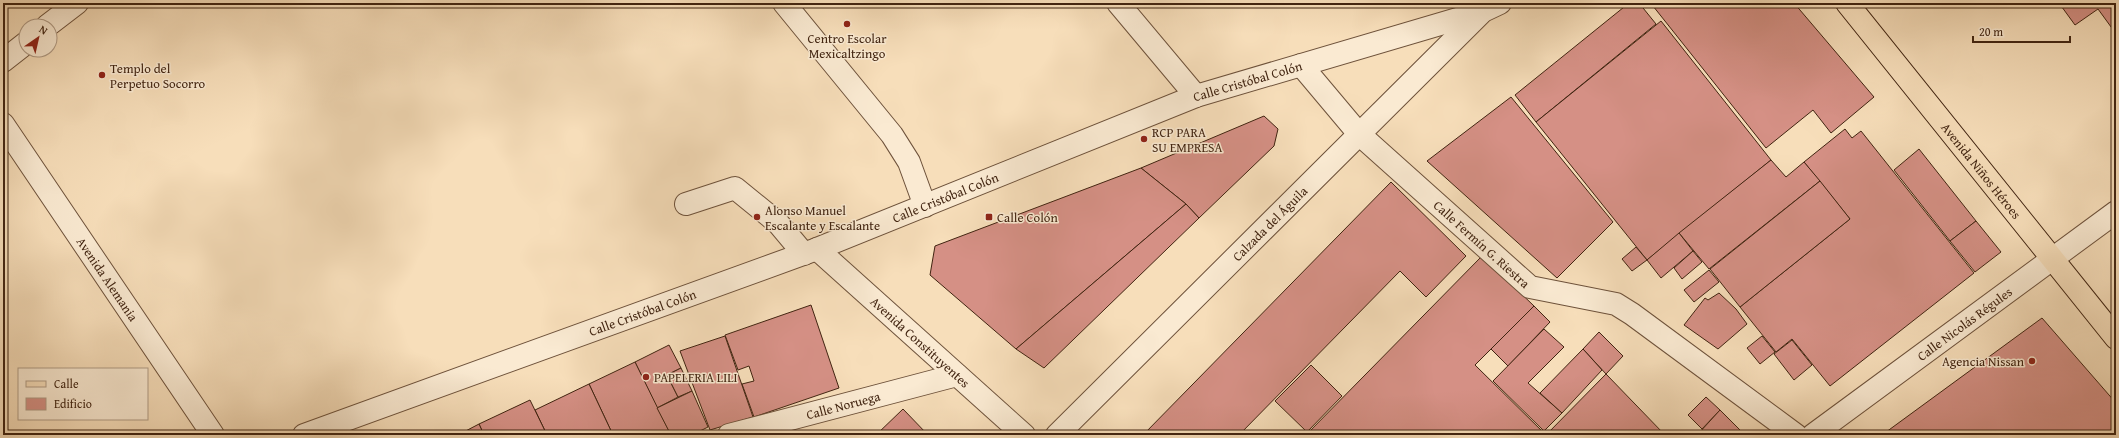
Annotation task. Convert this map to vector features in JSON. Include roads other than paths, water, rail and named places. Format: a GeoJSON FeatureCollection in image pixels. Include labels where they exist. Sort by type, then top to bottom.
{"type":"FeatureCollection","features":[{"type":"Feature","properties":{"kind":"main road","name":"Avenida Niños Héroes"},"geometry":{"type":"LineString","coordinates":[[1847,3],[2116,338]]}},
{"type":"Feature","properties":{"kind":"street"},"geometry":{"type":"LineString","coordinates":[[57,18],[77,3]]}},
{"type":"Feature","properties":{"kind":"street"},"geometry":{"type":"LineString","coordinates":[[784,3],[892,135],[909,162],[925,206]]}},
{"type":"Feature","properties":{"kind":"street"},"geometry":{"type":"LineString","coordinates":[[1118,3],[1196,96]]}},
{"type":"Feature","properties":{"kind":"street","name":"Calle Cristóbal Colón"},"geometry":{"type":"LineString","coordinates":[[304,435],[811,252],[1196,96],[1491,8]]}},
{"type":"Feature","properties":{"kind":"street","name":"Calzada del Águila"},"geometry":{"type":"LineString","coordinates":[[1057,435],[1359,134],[1491,8]]}},
{"type":"Feature","properties":{"kind":"street"},"geometry":{"type":"LineString","coordinates":[[3,61],[18,49]]}},
{"type":"Feature","properties":{"kind":"street","name":"Calle Fermín G. Riestra"},"geometry":{"type":"LineString","coordinates":[[1301,65],[1359,134],[1530,287],[1616,304],[1632,314],[1796,435]]}},
{"type":"Feature","properties":{"kind":"street","name":"Avenida Alemania"},"geometry":{"type":"LineString","coordinates":[[3,124],[213,435]]}},
{"type":"Feature","properties":{"kind":"street","name":"Avenida Constituyentes"},"geometry":{"type":"LineString","coordinates":[[686,204],[735,188],[957,375],[1024,435]]}},
{"type":"Feature","properties":{"kind":"street","name":"Calle Nicolás Régules"},"geometry":{"type":"LineString","coordinates":[[1813,435],[2116,212]]}},
{"type":"Feature","properties":{"kind":"street","name":"Calle Noruega"},"geometry":{"type":"LineString","coordinates":[[729,435],[957,375]]}},
{"type":"Feature","properties":{"kind":"place","name":"Centro Escolar Mexicaltzingo"},"geometry":{"type":"Point","coordinates":[847,24]}},
{"type":"Feature","properties":{"kind":"place","name":"Templo del Perpetuo Socorro"},"geometry":{"type":"Point","coordinates":[102,75]}},
{"type":"Feature","properties":{"kind":"place","name":"RCP PARA SU EMPRESA"},"geometry":{"type":"Point","coordinates":[1144,139]}},
{"type":"Feature","properties":{"kind":"place","name":"Alonso Manuel Escalante y Escalante"},"geometry":{"type":"Point","coordinates":[757,217]}},
{"type":"Feature","properties":{"kind":"place","name":"Calle Colón"},"geometry":{"type":"Point","coordinates":[989,217]}},
{"type":"Feature","properties":{"kind":"place","name":"Agencia Nissan"},"geometry":{"type":"Point","coordinates":[2032,361]}},
{"type":"Feature","properties":{"kind":"place","name":"PAPELERIA LILI"},"geometry":{"type":"Point","coordinates":[646,377]}}]}
